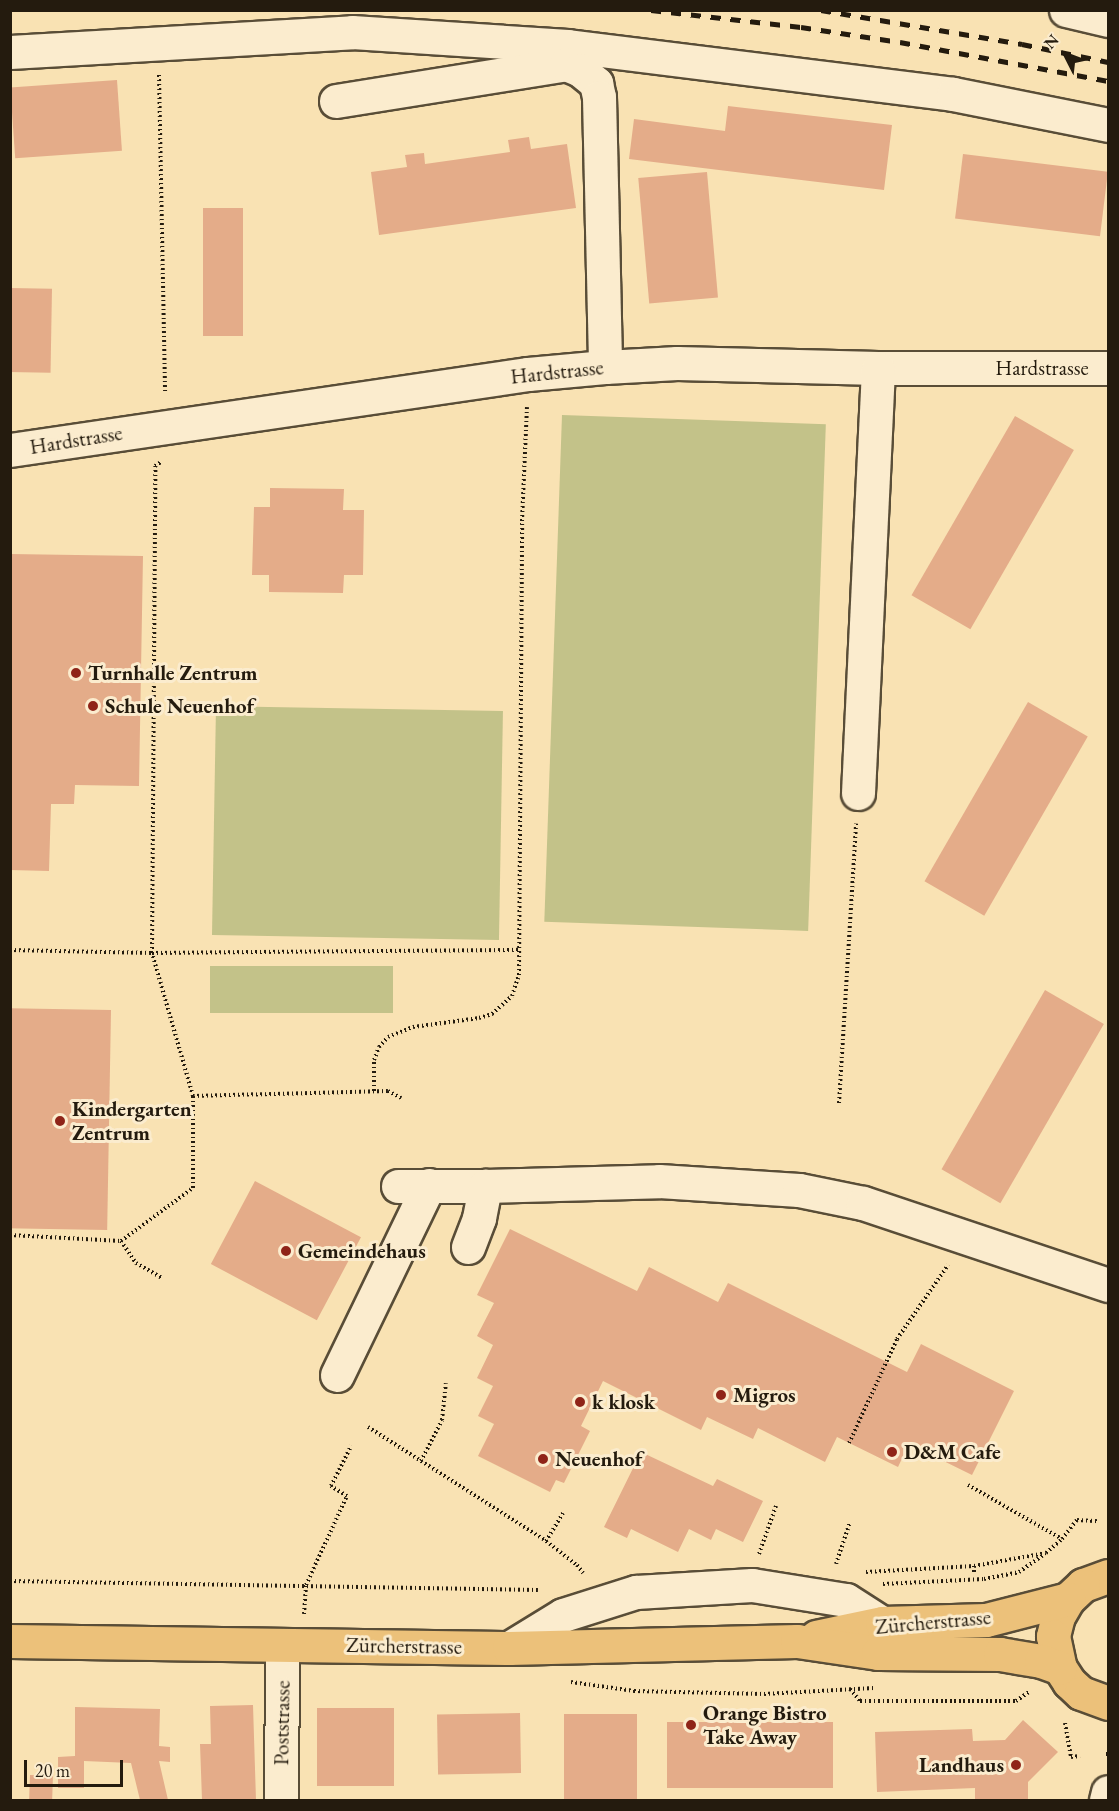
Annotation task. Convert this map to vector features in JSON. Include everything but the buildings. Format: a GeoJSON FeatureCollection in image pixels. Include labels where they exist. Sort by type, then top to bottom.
{"type":"FeatureCollection","features":[{"type":"Feature","properties":{"kind":"main road"},"geometry":{"type":"LineString","coordinates":[[1108,1576],[1083,1586],[1068,1599],[1058,1617],[1053,1636],[1060,1668],[1081,1693],[1108,1703]]}},
{"type":"Feature","properties":{"kind":"main road","name":"Zürcherstrasse"},"geometry":{"type":"LineString","coordinates":[[797,1641],[882,1623],[986,1620],[1068,1599]]}},
{"type":"Feature","properties":{"kind":"main road","name":"Zürcherstrasse"},"geometry":{"type":"LineString","coordinates":[[10,1641],[509,1648],[797,1641],[878,1653],[1000,1654],[1041,1661],[1060,1668]]}},
{"type":"Feature","properties":{"kind":"street"},"geometry":{"type":"LineString","coordinates":[[1066,10],[1108,20]]}},
{"type":"Feature","properties":{"kind":"street"},"geometry":{"type":"LineString","coordinates":[[10,52],[159,41],[352,32],[567,46],[953,94],[1108,125]]}},
{"type":"Feature","properties":{"kind":"street"},"geometry":{"type":"LineString","coordinates":[[336,101],[566,64],[580,70],[596,83],[599,97],[604,367]]}},
{"type":"Feature","properties":{"kind":"street","name":"Hardstrasse"},"geometry":{"type":"LineString","coordinates":[[10,450],[528,374],[604,367],[677,363],[878,368],[1108,368]]}},
{"type":"Feature","properties":{"kind":"street"},"geometry":{"type":"LineString","coordinates":[[858,793],[878,368]]}},
{"type":"Feature","properties":{"kind":"street"},"geometry":{"type":"LineString","coordinates":[[337,1375],[414,1186],[659,1181],[799,1190],[863,1203],[1108,1285]]}},
{"type":"Feature","properties":{"kind":"street"},"geometry":{"type":"LineString","coordinates":[[468,1247],[479,1218],[485,1186]]}},
{"type":"Feature","properties":{"kind":"street"},"geometry":{"type":"LineString","coordinates":[[509,1648],[563,1615],[636,1592],[752,1586],[846,1600],[882,1623]]}},
{"type":"Feature","properties":{"kind":"street","name":"Poststrasse"},"geometry":{"type":"LineString","coordinates":[[281,1800],[292,1645]]}},
{"type":"Feature","properties":{"kind":"street"},"geometry":{"type":"LineString","coordinates":[[1106,1800],[1108,1792]]}},
{"type":"Feature","properties":{"kind":"path"},"geometry":{"type":"LineString","coordinates":[[10,1235],[121,1241],[193,1188],[193,1096],[152,953],[155,466],[171,456],[165,400],[159,41]]}},
{"type":"Feature","properties":{"kind":"path"},"geometry":{"type":"LineString","coordinates":[[374,1091],[374,1060],[379,1047],[388,1037],[413,1027],[479,1018],[504,1005],[517,985],[522,521],[528,374]]}},
{"type":"Feature","properties":{"kind":"path"},"geometry":{"type":"LineString","coordinates":[[839,1103],[858,793]]}},
{"type":"Feature","properties":{"kind":"path"},"geometry":{"type":"LineString","coordinates":[[10,950],[152,953],[519,950]]}},
{"type":"Feature","properties":{"kind":"path"},"geometry":{"type":"LineString","coordinates":[[193,1096],[388,1091],[401,1098]]}},
{"type":"Feature","properties":{"kind":"path"},"geometry":{"type":"LineString","coordinates":[[849,1443],[897,1339],[967,1238]]}},
{"type":"Feature","properties":{"kind":"path"},"geometry":{"type":"LineString","coordinates":[[121,1241],[136,1263],[162,1278]]}},
{"type":"Feature","properties":{"kind":"path"},"geometry":{"type":"LineString","coordinates":[[421,1461],[442,1420],[447,1383]]}},
{"type":"Feature","properties":{"kind":"path"},"geometry":{"type":"LineString","coordinates":[[368,1427],[546,1541],[577,1565],[587,1580]]}},
{"type":"Feature","properties":{"kind":"path"},"geometry":{"type":"LineString","coordinates":[[292,1645],[306,1585],[347,1496],[331,1486],[351,1446]]}},
{"type":"Feature","properties":{"kind":"path"},"geometry":{"type":"LineString","coordinates":[[968,1485],[1062,1539]]}},
{"type":"Feature","properties":{"kind":"path"},"geometry":{"type":"LineString","coordinates":[[757,1560],[776,1506]]}},
{"type":"Feature","properties":{"kind":"path"},"geometry":{"type":"LineString","coordinates":[[546,1541],[563,1513]]}},
{"type":"Feature","properties":{"kind":"path"},"geometry":{"type":"LineString","coordinates":[[877,1585],[984,1579],[1018,1572],[1062,1539],[1077,1520],[1099,1521]]}},
{"type":"Feature","properties":{"kind":"path"},"geometry":{"type":"LineString","coordinates":[[834,1571],[850,1522]]}},
{"type":"Feature","properties":{"kind":"path"},"geometry":{"type":"LineString","coordinates":[[864,1572],[974,1566],[1046,1553]]}},
{"type":"Feature","properties":{"kind":"path"},"geometry":{"type":"LineString","coordinates":[[974,1566],[974,1573]]}},
{"type":"Feature","properties":{"kind":"path"},"geometry":{"type":"LineString","coordinates":[[10,1581],[539,1590]]}},
{"type":"Feature","properties":{"kind":"path"},"geometry":{"type":"LineString","coordinates":[[563,1681],[634,1691],[764,1694],[884,1688]]}},
{"type":"Feature","properties":{"kind":"path"},"geometry":{"type":"LineString","coordinates":[[850,1689],[860,1701],[1016,1701],[1031,1690]]}},
{"type":"Feature","properties":{"kind":"path"},"geometry":{"type":"LineString","coordinates":[[1024,1689],[1038,1693]]}},
{"type":"Feature","properties":{"kind":"path"},"geometry":{"type":"LineString","coordinates":[[1064,1719],[1071,1757],[1080,1756]]}},
{"type":"Feature","properties":{"kind":"shaded area"},"geometry":{"type":"Polygon","coordinates":[[[562,415],[826,424],[808,931],[544,922],[562,415]]]}},
{"type":"Feature","properties":{"kind":"shaded area"},"geometry":{"type":"Polygon","coordinates":[[[216,706],[503,711],[499,940],[212,935],[216,706]]]}},
{"type":"Feature","properties":{"kind":"shaded area"},"geometry":{"type":"Polygon","coordinates":[[[210,966],[393,966],[393,1013],[210,1013],[210,966]]]}},
{"type":"Feature","properties":{"kind":"railway"},"geometry":{"type":"LineString","coordinates":[[651,10],[801,27],[900,42],[1108,81]]}},
{"type":"Feature","properties":{"kind":"railway"},"geometry":{"type":"LineString","coordinates":[[821,10],[1022,44],[1108,62]]}},
{"type":"Feature","properties":{"kind":"place","name":"Turnhalle Zentrum"},"geometry":{"type":"Point","coordinates":[76,673]}},
{"type":"Feature","properties":{"kind":"place","name":"Schule Neuenhof"},"geometry":{"type":"Point","coordinates":[93,706]}},
{"type":"Feature","properties":{"kind":"place","name":"Kindergarten Zentrum"},"geometry":{"type":"Point","coordinates":[60,1121]}},
{"type":"Feature","properties":{"kind":"place","name":"Gemeindehaus"},"geometry":{"type":"Point","coordinates":[286,1251]}},
{"type":"Feature","properties":{"kind":"place","name":"Migros"},"geometry":{"type":"Point","coordinates":[721,1395]}},
{"type":"Feature","properties":{"kind":"place","name":"k klosk"},"geometry":{"type":"Point","coordinates":[580,1402]}},
{"type":"Feature","properties":{"kind":"place","name":"D&M Cafe"},"geometry":{"type":"Point","coordinates":[892,1452]}},
{"type":"Feature","properties":{"kind":"place","name":"Neuenhof"},"geometry":{"type":"Point","coordinates":[543,1459]}},
{"type":"Feature","properties":{"kind":"place","name":"Orange Bistro Take Away"},"geometry":{"type":"Point","coordinates":[691,1725]}},
{"type":"Feature","properties":{"kind":"place","name":"Landhaus"},"geometry":{"type":"Point","coordinates":[1016,1765]}}]}
